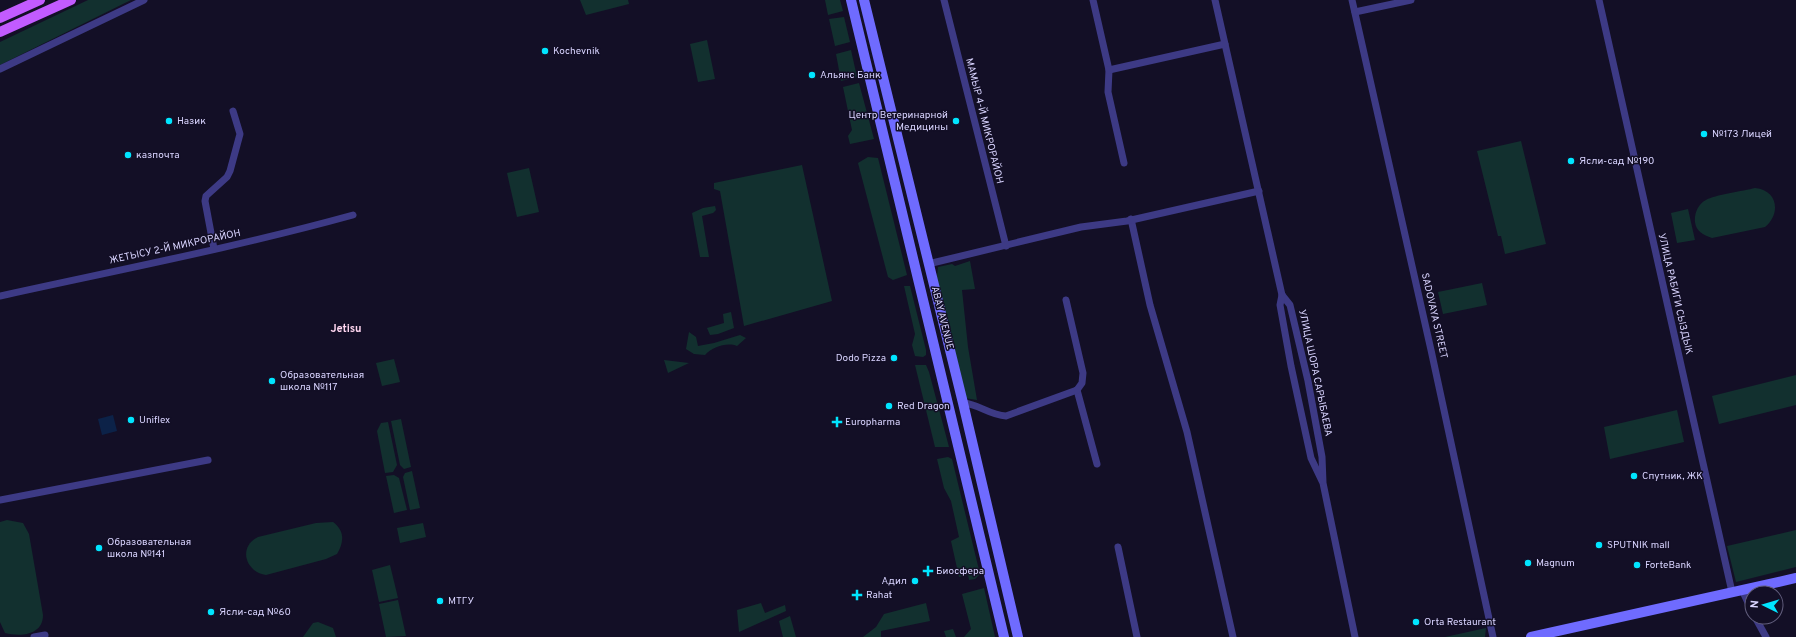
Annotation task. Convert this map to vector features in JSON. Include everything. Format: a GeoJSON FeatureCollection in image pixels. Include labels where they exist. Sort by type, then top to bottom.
{"type":"FeatureCollection","features":[{"type":"Feature","properties":{"kind":"main road"},"geometry":{"type":"LineString","coordinates":[[0,18],[40,0]]}},
{"type":"Feature","properties":{"kind":"main road"},"geometry":{"type":"LineString","coordinates":[[0,32],[71,0]]}},
{"type":"Feature","properties":{"kind":"main road","name":"ABAY AVENUE"},"geometry":{"type":"LineString","coordinates":[[851,0],[1004,637]]}},
{"type":"Feature","properties":{"kind":"main road","name":"ABAY AVENUE"},"geometry":{"type":"LineString","coordinates":[[864,0],[963,403],[1018,637]]}},
{"type":"Feature","properties":{"kind":"main road"},"geometry":{"type":"LineString","coordinates":[[1531,637],[1796,578]]}},
{"type":"Feature","properties":{"kind":"street"},"geometry":{"type":"LineString","coordinates":[[0,69],[144,0]]}},
{"type":"Feature","properties":{"kind":"street","name":"МАМЫР 4-Й МИКРОРАЙОН"},"geometry":{"type":"LineString","coordinates":[[944,0],[1006,246]]}},
{"type":"Feature","properties":{"kind":"street"},"geometry":{"type":"LineString","coordinates":[[1093,0],[1109,70],[1108,92],[1124,162]]}},
{"type":"Feature","properties":{"kind":"street","name":"УЛИЦА ШОРА САРЫБАЕВА"},"geometry":{"type":"LineString","coordinates":[[1215,0],[1282,294],[1290,305],[1308,381],[1322,457],[1323,483],[1355,637]]}},
{"type":"Feature","properties":{"kind":"street","name":"SADOVAYA STREET"},"geometry":{"type":"LineString","coordinates":[[1352,0],[1440,389],[1493,637]]}},
{"type":"Feature","properties":{"kind":"street"},"geometry":{"type":"LineString","coordinates":[[1355,12],[1411,0]]}},
{"type":"Feature","properties":{"kind":"street","name":"УЛИЦА РАБИГИ СЫЗДЫК"},"geometry":{"type":"LineString","coordinates":[[1599,0],[1737,591],[1744,600]]}},
{"type":"Feature","properties":{"kind":"street"},"geometry":{"type":"LineString","coordinates":[[1109,70],[1225,44]]}},
{"type":"Feature","properties":{"kind":"street"},"geometry":{"type":"LineString","coordinates":[[214,249],[205,201],[206,196],[227,177],[230,171],[240,134],[233,111]]}},
{"type":"Feature","properties":{"kind":"street"},"geometry":{"type":"LineString","coordinates":[[928,264],[1096,224],[1132,220],[1259,191]]}},
{"type":"Feature","properties":{"kind":"street","name":"ЖЕТЫСУ 2-Й МИКРОРАЙОН"},"geometry":{"type":"LineString","coordinates":[[0,296],[214,249],[308,227],[353,214]]}},
{"type":"Feature","properties":{"kind":"street"},"geometry":{"type":"LineString","coordinates":[[1132,220],[1150,305],[1187,432],[1233,637]]}},
{"type":"Feature","properties":{"kind":"street"},"geometry":{"type":"LineString","coordinates":[[1282,294],[1280,305],[1311,458],[1323,483]]}},
{"type":"Feature","properties":{"kind":"street"},"geometry":{"type":"LineString","coordinates":[[963,403],[973,404],[996,416],[1006,416],[1077,390],[1082,383],[1083,373],[1066,300]]}},
{"type":"Feature","properties":{"kind":"street"},"geometry":{"type":"LineString","coordinates":[[1077,390],[1097,464]]}},
{"type":"Feature","properties":{"kind":"street"},"geometry":{"type":"LineString","coordinates":[[0,500],[178,467],[208,460]]}},
{"type":"Feature","properties":{"kind":"street"},"geometry":{"type":"LineString","coordinates":[[1118,547],[1138,637]]}},
{"type":"Feature","properties":{"kind":"street"},"geometry":{"type":"LineString","coordinates":[[1759,625],[1766,637]]}},
{"type":"Feature","properties":{"kind":"street"},"geometry":{"type":"LineString","coordinates":[[34,637],[45,635]]}},
{"type":"Feature","properties":{"kind":"green space"},"geometry":{"type":"Polygon","coordinates":[[[88,0],[131,0],[0,65],[0,42],[88,0]]]}},
{"type":"Feature","properties":{"kind":"green space"},"geometry":{"type":"Polygon","coordinates":[[[580,0],[628,0],[629,4],[586,15],[580,0]]]}},
{"type":"Feature","properties":{"kind":"green space"},"geometry":{"type":"Polygon","coordinates":[[[825,0],[840,0],[843,11],[828,15],[825,0]]]}},
{"type":"Feature","properties":{"kind":"green space"},"geometry":{"type":"Polygon","coordinates":[[[844,17],[850,42],[835,46],[829,19],[844,17]]]}},
{"type":"Feature","properties":{"kind":"green space"},"geometry":{"type":"Polygon","coordinates":[[[707,40],[715,79],[698,82],[690,44],[707,40]]]}},
{"type":"Feature","properties":{"kind":"green space"},"geometry":{"type":"Polygon","coordinates":[[[851,50],[857,77],[841,81],[836,54],[851,50]]]}},
{"type":"Feature","properties":{"kind":"green space"},"geometry":{"type":"Polygon","coordinates":[[[859,83],[874,139],[850,144],[848,136],[852,130],[843,87],[859,83]]]}},
{"type":"Feature","properties":{"kind":"green space"},"geometry":{"type":"Polygon","coordinates":[[[1521,141],[1546,244],[1505,254],[1501,236],[1498,236],[1477,151],[1521,141]]]}},
{"type":"Feature","properties":{"kind":"green space"},"geometry":{"type":"Polygon","coordinates":[[[868,157],[878,158],[907,275],[893,280],[888,277],[858,163],[868,157]]]}},
{"type":"Feature","properties":{"kind":"green space"},"geometry":{"type":"Polygon","coordinates":[[[802,165],[832,301],[744,326],[720,191],[714,189],[714,183],[802,165]]]}},
{"type":"Feature","properties":{"kind":"green space"},"geometry":{"type":"Polygon","coordinates":[[[529,168],[539,212],[517,217],[507,173],[529,168]]]}},
{"type":"Feature","properties":{"kind":"green space"},"geometry":{"type":"Polygon","coordinates":[[[1755,188],[1769,193],[1775,203],[1773,216],[1765,227],[1712,238],[1698,230],[1695,222],[1695,216],[1697,210],[1703,202],[1715,196],[1755,188]]]}},
{"type":"Feature","properties":{"kind":"green space"},"geometry":{"type":"Polygon","coordinates":[[[715,206],[716,210],[713,213],[702,216],[709,257],[700,257],[692,213],[703,208],[715,206]]]}},
{"type":"Feature","properties":{"kind":"green space"},"geometry":{"type":"Polygon","coordinates":[[[1688,209],[1695,240],[1677,243],[1671,213],[1688,209]]]}},
{"type":"Feature","properties":{"kind":"green space"},"geometry":{"type":"Polygon","coordinates":[[[970,261],[975,289],[962,290],[968,347],[977,400],[964,398],[936,286],[938,267],[952,264],[955,266],[970,261]]]}},
{"type":"Feature","properties":{"kind":"green space"},"geometry":{"type":"Polygon","coordinates":[[[1482,283],[1487,305],[1443,314],[1438,292],[1482,283]]]}},
{"type":"Feature","properties":{"kind":"green space"},"geometry":{"type":"Polygon","coordinates":[[[904,286],[910,286],[926,350],[926,355],[923,357],[915,356],[912,345],[915,334],[904,286]]]}},
{"type":"Feature","properties":{"kind":"green space"},"geometry":{"type":"Polygon","coordinates":[[[731,312],[734,328],[718,334],[710,335],[707,328],[724,323],[723,314],[731,312]]]}},
{"type":"Feature","properties":{"kind":"green space"},"geometry":{"type":"Polygon","coordinates":[[[689,332],[696,337],[698,346],[740,335],[746,338],[737,346],[724,345],[708,352],[705,355],[694,354],[686,349],[689,332]]]}},
{"type":"Feature","properties":{"kind":"green space"},"geometry":{"type":"Polygon","coordinates":[[[394,359],[400,382],[382,386],[376,363],[394,359]]]}},
{"type":"Feature","properties":{"kind":"green space"},"geometry":{"type":"Polygon","coordinates":[[[664,360],[689,363],[668,373],[664,360]]]}},
{"type":"Feature","properties":{"kind":"green space"},"geometry":{"type":"Polygon","coordinates":[[[915,365],[926,365],[929,372],[949,447],[935,447],[915,365]]]}},
{"type":"Feature","properties":{"kind":"green space"},"geometry":{"type":"Polygon","coordinates":[[[1796,375],[1796,405],[1719,424],[1712,396],[1796,375]]]}},
{"type":"Feature","properties":{"kind":"green space"},"geometry":{"type":"Polygon","coordinates":[[[1677,410],[1684,442],[1610,459],[1604,427],[1677,410]]]}},
{"type":"Feature","properties":{"kind":"green space"},"geometry":{"type":"Polygon","coordinates":[[[401,419],[411,467],[404,469],[400,465],[391,421],[401,419]]]}},
{"type":"Feature","properties":{"kind":"green space"},"geometry":{"type":"Polygon","coordinates":[[[388,422],[397,465],[393,472],[385,473],[377,431],[381,423],[388,422]]]}},
{"type":"Feature","properties":{"kind":"green space"},"geometry":{"type":"Polygon","coordinates":[[[948,457],[952,459],[980,574],[975,579],[969,580],[968,575],[959,577],[951,541],[959,537],[951,501],[944,488],[937,459],[948,457]]]}},
{"type":"Feature","properties":{"kind":"green space"},"geometry":{"type":"Polygon","coordinates":[[[412,471],[420,508],[410,510],[403,477],[405,473],[412,471]]]}},
{"type":"Feature","properties":{"kind":"green space"},"geometry":{"type":"Polygon","coordinates":[[[394,475],[399,478],[407,510],[394,513],[386,476],[394,475]]]}},
{"type":"Feature","properties":{"kind":"green space"},"geometry":{"type":"Polygon","coordinates":[[[7,520],[23,523],[29,534],[43,615],[42,622],[35,631],[18,635],[5,633],[0,622],[0,522],[7,520]]]}},
{"type":"Feature","properties":{"kind":"green space"},"geometry":{"type":"Polygon","coordinates":[[[333,522],[340,529],[342,537],[341,545],[337,554],[326,559],[266,575],[259,573],[249,564],[246,553],[248,547],[252,541],[258,537],[316,523],[333,522]]]}},
{"type":"Feature","properties":{"kind":"green space"},"geometry":{"type":"Polygon","coordinates":[[[423,523],[426,537],[400,543],[397,528],[423,523]]]}},
{"type":"Feature","properties":{"kind":"green space"},"geometry":{"type":"Polygon","coordinates":[[[1796,530],[1796,567],[1736,582],[1727,546],[1796,530]]]}},
{"type":"Feature","properties":{"kind":"green space"},"geometry":{"type":"Polygon","coordinates":[[[390,565],[398,598],[379,602],[372,570],[390,565]]]}},
{"type":"Feature","properties":{"kind":"green space"},"geometry":{"type":"Polygon","coordinates":[[[984,588],[995,637],[964,637],[971,629],[962,594],[984,588]]]}},
{"type":"Feature","properties":{"kind":"green space"},"geometry":{"type":"Polygon","coordinates":[[[398,600],[406,636],[386,637],[379,604],[398,600]]]}},
{"type":"Feature","properties":{"kind":"green space"},"geometry":{"type":"Polygon","coordinates":[[[761,603],[765,613],[785,605],[786,611],[739,632],[737,610],[761,603]]]}},
{"type":"Feature","properties":{"kind":"green space"},"geometry":{"type":"Polygon","coordinates":[[[926,603],[930,621],[881,631],[881,637],[863,637],[876,627],[884,614],[926,603]]]}},
{"type":"Feature","properties":{"kind":"green space"},"geometry":{"type":"Polygon","coordinates":[[[790,616],[796,637],[783,637],[779,621],[790,616]]]}},
{"type":"Feature","properties":{"kind":"green space"},"geometry":{"type":"Polygon","coordinates":[[[318,622],[333,628],[336,637],[303,637],[313,623],[318,622]]]}},
{"type":"Feature","properties":{"kind":"green space"},"geometry":{"type":"Polygon","coordinates":[[[1486,628],[1485,637],[1445,637],[1486,628]]]}},
{"type":"Feature","properties":{"kind":"green space"},"geometry":{"type":"Polygon","coordinates":[[[953,629],[956,637],[946,637],[944,631],[953,629]]]}},
{"type":"Feature","properties":{"kind":"water"},"geometry":{"type":"Polygon","coordinates":[[[113,415],[117,431],[102,435],[98,419],[113,415]]]}},
{"type":"Feature","properties":{"kind":"place","name":"Kochevnik"},"geometry":{"type":"Point","coordinates":[545,51]}},
{"type":"Feature","properties":{"kind":"place","name":"Альянс Банк"},"geometry":{"type":"Point","coordinates":[812,75]}},
{"type":"Feature","properties":{"kind":"place","name":"Назик"},"geometry":{"type":"Point","coordinates":[169,121]}},
{"type":"Feature","properties":{"kind":"place","name":"Центр Ветеринарной Медицины"},"geometry":{"type":"Point","coordinates":[956,121]}},
{"type":"Feature","properties":{"kind":"place","name":"№173 Лицей"},"geometry":{"type":"Point","coordinates":[1704,134]}},
{"type":"Feature","properties":{"kind":"place","name":"казпочта"},"geometry":{"type":"Point","coordinates":[128,155]}},
{"type":"Feature","properties":{"kind":"place","name":"Ясли-сад №190"},"geometry":{"type":"Point","coordinates":[1571,161]}},
{"type":"Feature","properties":{"kind":"place","name":"Dodo Pizza"},"geometry":{"type":"Point","coordinates":[894,358]}},
{"type":"Feature","properties":{"kind":"place","name":"Образовательная школа №117"},"geometry":{"type":"Point","coordinates":[272,381]}},
{"type":"Feature","properties":{"kind":"place","name":"Red Dragon"},"geometry":{"type":"Point","coordinates":[889,406]}},
{"type":"Feature","properties":{"kind":"place","name":"Uniflex"},"geometry":{"type":"Point","coordinates":[131,420]}},
{"type":"Feature","properties":{"kind":"place","name":"Europharma"},"geometry":{"type":"Point","coordinates":[837,422]}},
{"type":"Feature","properties":{"kind":"place","name":"Спутник, ЖК"},"geometry":{"type":"Point","coordinates":[1634,476]}},
{"type":"Feature","properties":{"kind":"place","name":"SPUTNIK mall"},"geometry":{"type":"Point","coordinates":[1599,545]}},
{"type":"Feature","properties":{"kind":"place","name":"Образовательная школа №141"},"geometry":{"type":"Point","coordinates":[99,548]}},
{"type":"Feature","properties":{"kind":"place","name":"Magnum"},"geometry":{"type":"Point","coordinates":[1528,563]}},
{"type":"Feature","properties":{"kind":"place","name":"ForteBank"},"geometry":{"type":"Point","coordinates":[1637,565]}},
{"type":"Feature","properties":{"kind":"place","name":"Биосфера"},"geometry":{"type":"Point","coordinates":[928,571]}},
{"type":"Feature","properties":{"kind":"place","name":"Адил"},"geometry":{"type":"Point","coordinates":[915,581]}},
{"type":"Feature","properties":{"kind":"place","name":"Rahat"},"geometry":{"type":"Point","coordinates":[857,595]}},
{"type":"Feature","properties":{"kind":"place","name":"МТГУ"},"geometry":{"type":"Point","coordinates":[440,601]}},
{"type":"Feature","properties":{"kind":"place","name":"Ясли-сад №60"},"geometry":{"type":"Point","coordinates":[211,612]}},
{"type":"Feature","properties":{"kind":"place","name":"Orta Restaurant"},"geometry":{"type":"Point","coordinates":[1416,622]}},
{"type":"Feature","properties":{"kind":"district","name":"Jetisu"},"geometry":{"type":"Point","coordinates":[346,329]}}]}
